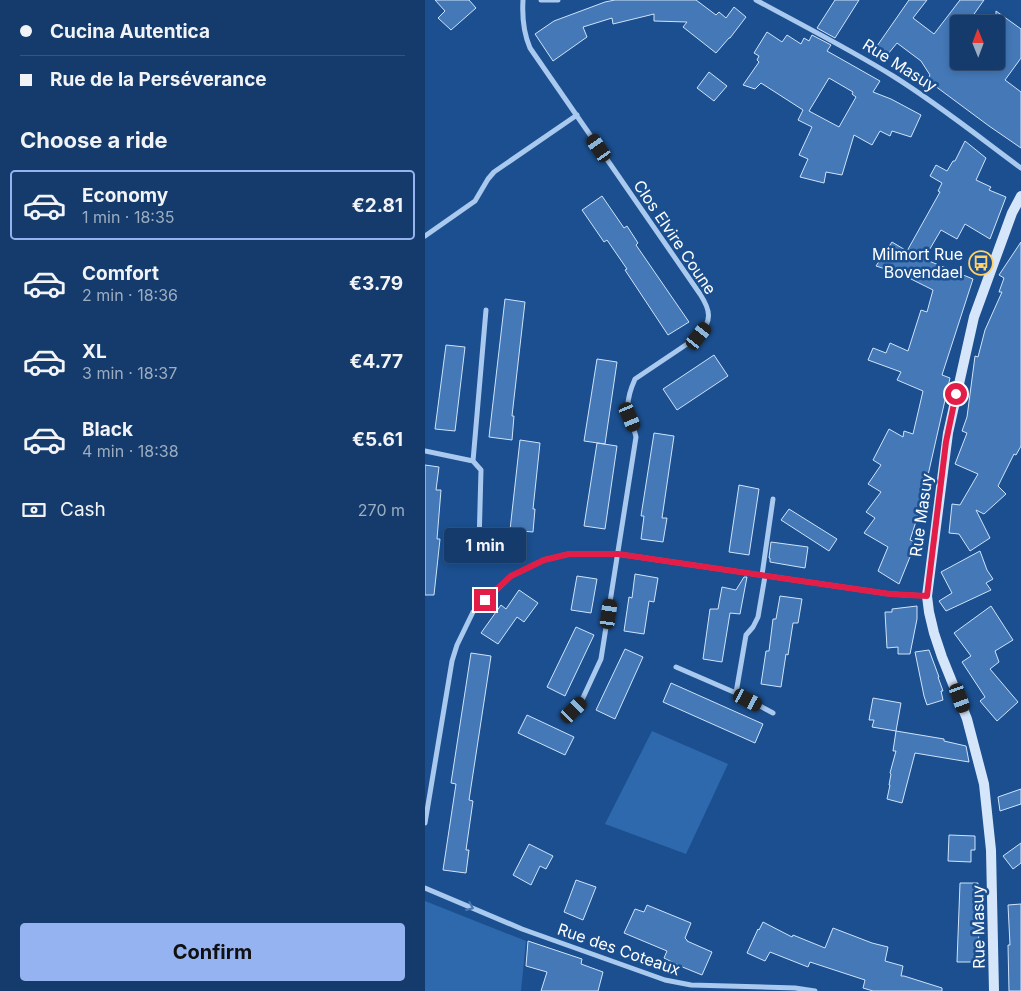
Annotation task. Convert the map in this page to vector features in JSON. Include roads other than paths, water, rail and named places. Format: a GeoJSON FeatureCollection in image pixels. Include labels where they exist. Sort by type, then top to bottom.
{"type":"FeatureCollection","features":[{"type":"Feature","properties":{"kind":"street","name":"Clos Elvire Coune"},"geometry":{"type":"LineString","coordinates":[[523,0],[522,12],[525,38],[530,48],[700,294],[709,310],[706,328],[699,336],[635,379],[631,386],[628,408],[636,437],[618,554]]}},
{"type":"Feature","properties":{"kind":"street"},"geometry":{"type":"LineString","coordinates":[[541,0],[558,0]]}},
{"type":"Feature","properties":{"kind":"street","name":"Rue Masuy"},"geometry":{"type":"LineString","coordinates":[[756,0],[894,77],[1021,168]]}},
{"type":"Feature","properties":{"kind":"street"},"geometry":{"type":"LineString","coordinates":[[425,236],[475,200],[494,172],[577,116]]}},
{"type":"Feature","properties":{"kind":"street","name":"Rue Masuy"},"geometry":{"type":"LineString","coordinates":[[994,991],[991,850],[984,784],[967,719],[934,633],[927,596],[947,433],[974,317],[1012,213],[1021,196]]}},
{"type":"Feature","properties":{"kind":"street"},"geometry":{"type":"LineString","coordinates":[[473,460],[486,310]]}},
{"type":"Feature","properties":{"kind":"street"},"geometry":{"type":"LineString","coordinates":[[425,451],[473,460],[481,470],[479,544]]}},
{"type":"Feature","properties":{"kind":"street"},"geometry":{"type":"LineString","coordinates":[[736,693],[746,636],[758,617],[773,499]]}},
{"type":"Feature","properties":{"kind":"street"},"geometry":{"type":"LineString","coordinates":[[425,823],[452,661],[457,645],[473,612],[511,576],[544,560],[569,554],[618,554],[890,594],[927,596]]}},
{"type":"Feature","properties":{"kind":"street"},"geometry":{"type":"LineString","coordinates":[[564,712],[574,710],[581,702],[601,659],[618,554]]}},
{"type":"Feature","properties":{"kind":"street"},"geometry":{"type":"LineString","coordinates":[[676,667],[736,693],[773,712]]}},
{"type":"Feature","properties":{"kind":"street","name":"Rue des Coteaux"},"geometry":{"type":"LineString","coordinates":[[425,888],[522,929],[665,980],[691,986],[795,988],[815,991]]}},
{"type":"Feature","properties":{"kind":"place","name":"Milmort Rue Bovendael"},"geometry":{"type":"Point","coordinates":[981,263]}}]}
